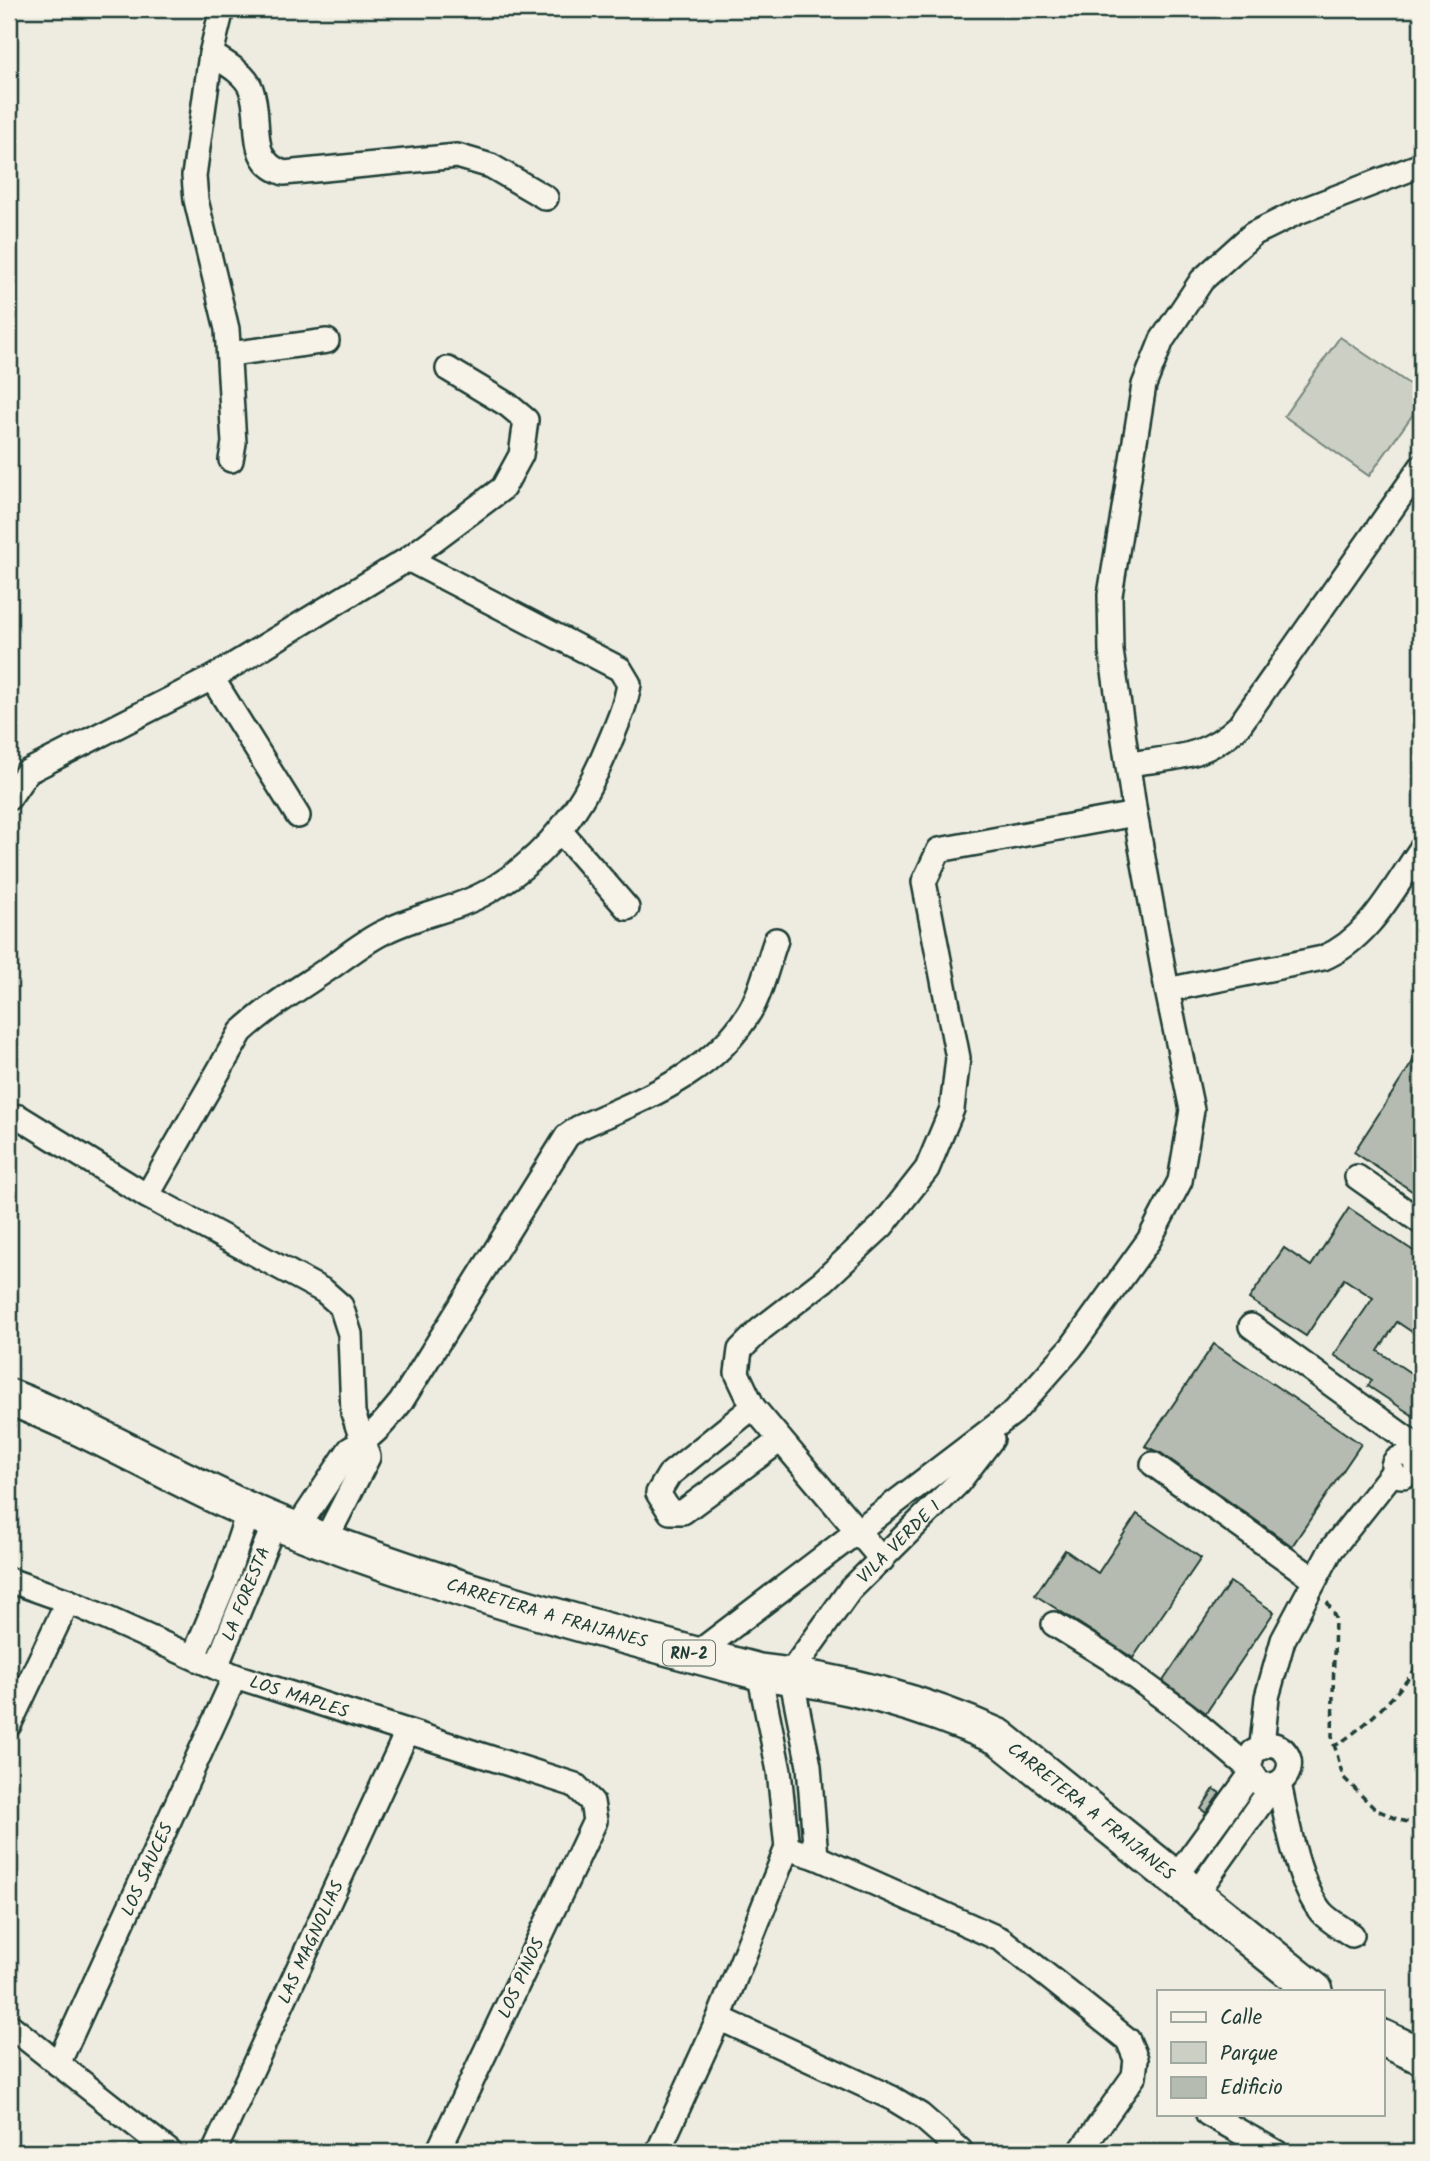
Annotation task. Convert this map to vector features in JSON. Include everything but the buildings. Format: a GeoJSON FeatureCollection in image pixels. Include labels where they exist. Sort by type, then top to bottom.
{"type":"FeatureCollection","features":[{"type":"Feature","properties":{"kind":"main road","name":"CARRETERA A FRAIJANES"},"geometry":{"type":"LineString","coordinates":[[9,1397],[286,1526],[576,1624],[695,1655],[900,1699],[940,1711],[999,1737],[1314,1990]]}},
{"type":"Feature","properties":{"kind":"main road"},"geometry":{"type":"LineString","coordinates":[[1384,2038],[1421,2056]]}},
{"type":"Feature","properties":{"kind":"street"},"geometry":{"type":"LineString","coordinates":[[222,9],[211,54],[194,176],[196,200],[227,329],[234,443],[231,460]]}},
{"type":"Feature","properties":{"kind":"street"},"geometry":{"type":"LineString","coordinates":[[211,54],[237,71],[251,87],[258,152],[264,162],[273,169],[284,173],[457,156],[491,166],[546,198]]}},
{"type":"Feature","properties":{"kind":"street"},"geometry":{"type":"LineString","coordinates":[[695,1655],[1014,1412],[1071,1348],[1134,1262],[1149,1240],[1180,1181],[1192,1110],[1135,814],[1111,651],[1110,595],[1144,385],[1162,340],[1202,279],[1253,234],[1298,212],[1421,165]]}},
{"type":"Feature","properties":{"kind":"street"},"geometry":{"type":"LineString","coordinates":[[230,354],[327,341]]}},
{"type":"Feature","properties":{"kind":"street"},"geometry":{"type":"LineString","coordinates":[[9,798],[27,772],[212,678],[408,559],[503,488],[522,455],[526,420],[508,405],[448,369]]}},
{"type":"Feature","properties":{"kind":"street"},"geometry":{"type":"LineString","coordinates":[[1129,764],[1200,753],[1224,739],[1239,726],[1421,467]]}},
{"type":"Feature","properties":{"kind":"street"},"geometry":{"type":"LineString","coordinates":[[146,1196],[241,1032],[261,1014],[381,933],[422,914],[485,894],[510,877],[561,832],[582,803],[597,774],[626,701],[629,684],[620,669],[408,559]]}},
{"type":"Feature","properties":{"kind":"street"},"geometry":{"type":"LineString","coordinates":[[212,678],[298,816]]}},
{"type":"Feature","properties":{"kind":"street"},"geometry":{"type":"LineString","coordinates":[[882,1560],[752,1407],[737,1373],[740,1350],[761,1329],[823,1281],[882,1226],[927,1168],[952,1109],[958,1058],[923,882],[939,850],[1135,814]]}},
{"type":"Feature","properties":{"kind":"street"},"geometry":{"type":"LineString","coordinates":[[561,832],[626,908]]}},
{"type":"Feature","properties":{"kind":"street"},"geometry":{"type":"LineString","coordinates":[[1167,990],[1323,958],[1344,950],[1363,933],[1421,849]]}},
{"type":"Feature","properties":{"kind":"street"},"geometry":{"type":"LineString","coordinates":[[363,1443],[401,1402],[567,1136],[578,1128],[675,1084],[713,1057],[750,1011],[776,940]]}},
{"type":"Feature","properties":{"kind":"street"},"geometry":{"type":"LineString","coordinates":[[9,1116],[19,1118],[146,1196],[324,1291],[341,1306],[350,1334],[352,1413],[368,1457],[286,1526]]}},
{"type":"Feature","properties":{"kind":"street"},"geometry":{"type":"LineString","coordinates":[[1357,1177],[1421,1222]]}},
{"type":"Feature","properties":{"kind":"street"},"geometry":{"type":"LineString","coordinates":[[1251,1326],[1410,1456],[1331,1550],[1283,1640],[1267,1697],[1262,1745]]}},
{"type":"Feature","properties":{"kind":"street"},"geometry":{"type":"LineString","coordinates":[[752,1407],[670,1475],[658,1493],[670,1512],[683,1513],[779,1441]]}},
{"type":"Feature","properties":{"kind":"street","name":"VILA VERDE I"},"geometry":{"type":"LineString","coordinates":[[780,1674],[850,1590],[958,1483],[1014,1412]]}},
{"type":"Feature","properties":{"kind":"street"},"geometry":{"type":"LineString","coordinates":[[1153,1464],[1312,1584]]}},
{"type":"Feature","properties":{"kind":"street","name":"LA FORESTA"},"geometry":{"type":"LineString","coordinates":[[194,1656],[225,1582],[286,1526]]}},
{"type":"Feature","properties":{"kind":"street","name":"LA FORESTA"},"geometry":{"type":"LineString","coordinates":[[225,1671],[286,1526]]}},
{"type":"Feature","properties":{"kind":"street","name":"LOS MAPLES"},"geometry":{"type":"LineString","coordinates":[[9,1580],[68,1601],[225,1671],[575,1785],[592,1802]]}},
{"type":"Feature","properties":{"kind":"street"},"geometry":{"type":"LineString","coordinates":[[9,1726],[68,1601]]}},
{"type":"Feature","properties":{"kind":"street"},"geometry":{"type":"LineString","coordinates":[[1054,1624],[1162,1696],[1250,1771],[1259,1783],[1276,1784]]}},
{"type":"Feature","properties":{"kind":"street","name":"LOS SAUCES"},"geometry":{"type":"LineString","coordinates":[[58,2064],[225,1671]]}},
{"type":"Feature","properties":{"kind":"street"},"geometry":{"type":"LineString","coordinates":[[658,2152],[719,2018],[787,1848],[779,1771],[780,1674]]}},
{"type":"Feature","properties":{"kind":"street"},"geometry":{"type":"LineString","coordinates":[[780,1674],[809,1766],[816,1857]]}},
{"type":"Feature","properties":{"kind":"street","name":"LAS MAGNOLIAS"},"geometry":{"type":"LineString","coordinates":[[214,2152],[407,1732]]}},
{"type":"Feature","properties":{"kind":"street"},"geometry":{"type":"LineString","coordinates":[[1276,1744],[1290,1759],[1289,1773],[1276,1784],[1186,1885],[1250,1771],[1250,1756],[1262,1745],[1276,1744]]}},
{"type":"Feature","properties":{"kind":"street"},"geometry":{"type":"LineString","coordinates":[[1276,1784],[1308,1889],[1322,1913],[1352,1935]]}},
{"type":"Feature","properties":{"kind":"street","name":"LOS PINOS"},"geometry":{"type":"LineString","coordinates":[[438,2152],[595,1821],[592,1802]]}},
{"type":"Feature","properties":{"kind":"street"},"geometry":{"type":"LineString","coordinates":[[787,1848],[816,1857],[1002,1940],[1128,2040],[1136,2059],[1133,2076],[1080,2152]]}},
{"type":"Feature","properties":{"kind":"street"},"geometry":{"type":"LineString","coordinates":[[719,2018],[892,2098],[920,2115],[960,2150]]}},
{"type":"Feature","properties":{"kind":"street"},"geometry":{"type":"LineString","coordinates":[[9,2025],[170,2152]]}},
{"type":"Feature","properties":{"kind":"street"},"geometry":{"type":"LineString","coordinates":[[1217,2116],[1244,2122],[1276,2152]]}},
{"type":"Feature","properties":{"kind":"path"},"geometry":{"type":"LineString","coordinates":[[1312,1584],[1324,1595],[1335,1617],[1333,1747],[1343,1777],[1375,1809],[1399,1820],[1421,1825]]}},
{"type":"Feature","properties":{"kind":"path"},"geometry":{"type":"LineString","coordinates":[[1333,1747],[1355,1732],[1394,1693],[1421,1660]]}},
{"type":"Feature","properties":{"kind":"green space"},"geometry":{"type":"Polygon","coordinates":[[[1340,337],[1421,392],[1421,403],[1369,476],[1284,416],[1340,337]]]}}]}
